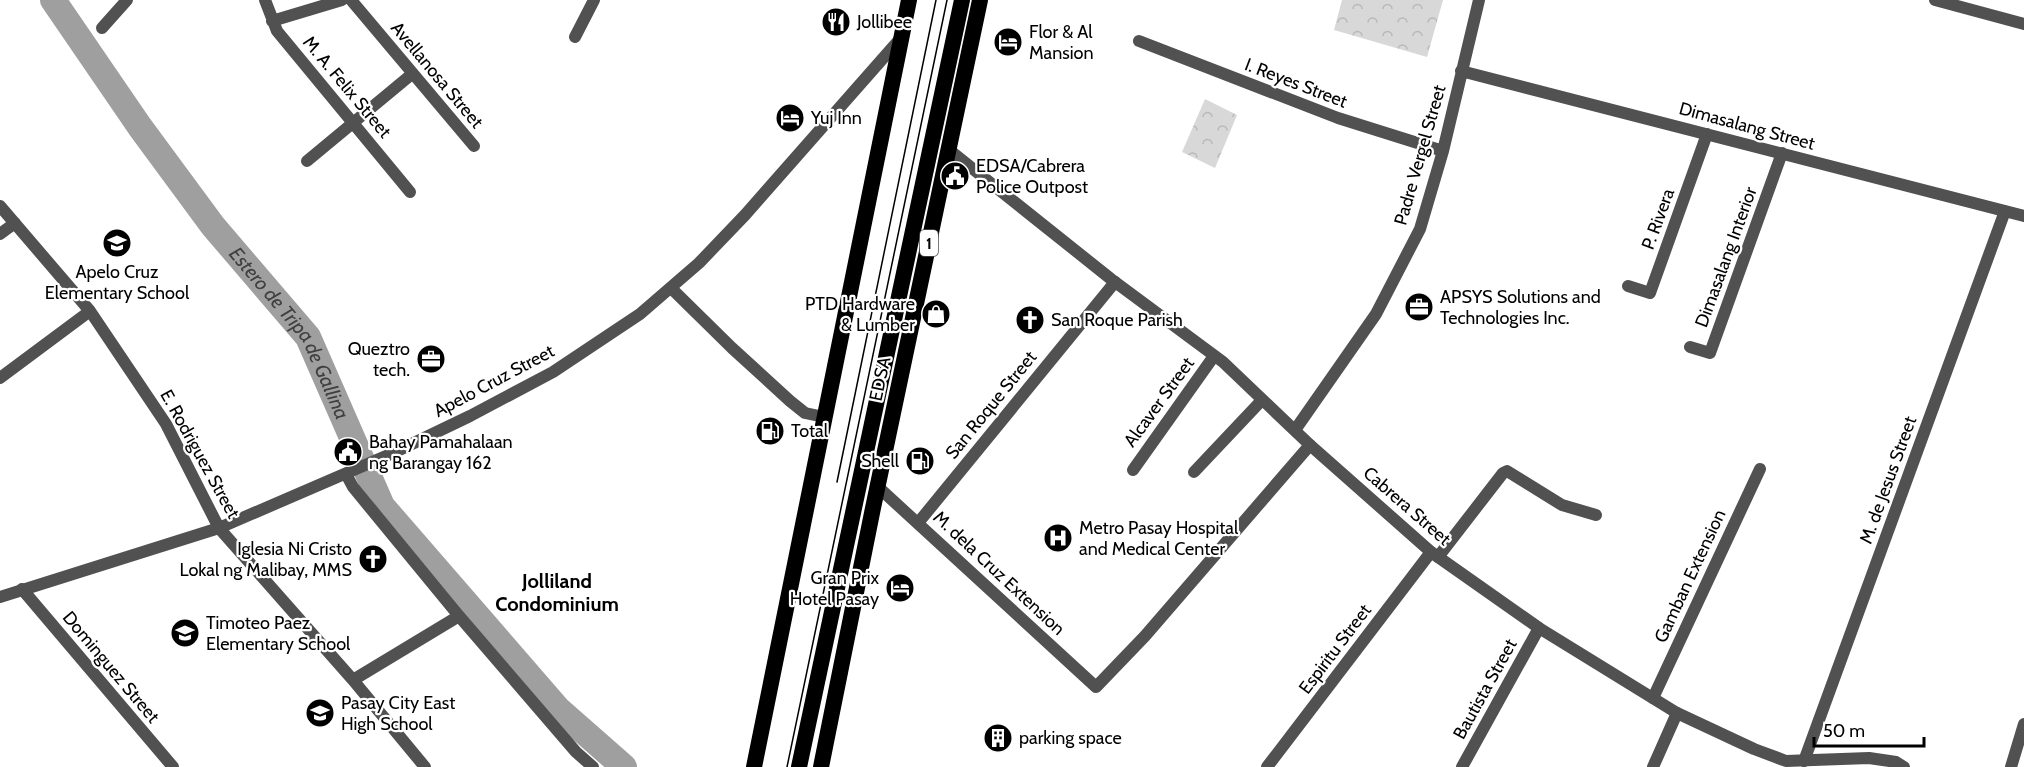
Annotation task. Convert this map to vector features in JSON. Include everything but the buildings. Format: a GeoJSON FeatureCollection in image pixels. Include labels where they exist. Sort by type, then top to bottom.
{"type":"FeatureCollection","features":[{"type":"Feature","properties":{"kind":"highway"},"geometry":{"type":"LineString","coordinates":[[754,767],[909,0]]}},
{"type":"Feature","properties":{"kind":"highway"},"geometry":{"type":"LineString","coordinates":[[800,767],[962,0]]}},
{"type":"Feature","properties":{"kind":"highway","name":"EDSA"},"geometry":{"type":"LineString","coordinates":[[821,767],[877,486],[980,0]]}},
{"type":"Feature","properties":{"kind":"street"},"geometry":{"type":"LineString","coordinates":[[102,28],[127,0]]}},
{"type":"Feature","properties":{"kind":"street","name":"M. A. Felix Street"},"geometry":{"type":"LineString","coordinates":[[265,0],[277,31],[410,192]]}},
{"type":"Feature","properties":{"kind":"street"},"geometry":{"type":"LineString","coordinates":[[272,21],[342,0]]}},
{"type":"Feature","properties":{"kind":"street","name":"Avellanosa Street"},"geometry":{"type":"LineString","coordinates":[[351,0],[474,146]]}},
{"type":"Feature","properties":{"kind":"street"},"geometry":{"type":"LineString","coordinates":[[575,37],[594,0]]}},
{"type":"Feature","properties":{"kind":"street","name":"Padre Vergel Street"},"geometry":{"type":"LineString","coordinates":[[1294,430],[1376,314],[1420,229],[1443,151],[1479,0]]}},
{"type":"Feature","properties":{"kind":"street"},"geometry":{"type":"LineString","coordinates":[[1935,0],[2024,24]]}},
{"type":"Feature","properties":{"kind":"street","name":"Apelo Cruz Street"},"geometry":{"type":"LineString","coordinates":[[0,597],[219,528],[470,416],[553,372],[640,314],[699,263],[745,215],[901,38]]}},
{"type":"Feature","properties":{"kind":"street","name":"I. Reyes Street"},"geometry":{"type":"LineString","coordinates":[[1139,41],[1338,118],[1443,151]]}},
{"type":"Feature","properties":{"kind":"street","name":"Dimasalang Street"},"geometry":{"type":"LineString","coordinates":[[1461,71],[2024,216]]}},
{"type":"Feature","properties":{"kind":"street"},"geometry":{"type":"LineString","coordinates":[[307,161],[412,74]]}},
{"type":"Feature","properties":{"kind":"street","name":"P. Rivera"},"geometry":{"type":"LineString","coordinates":[[1628,286],[1650,293],[1707,134]]}},
{"type":"Feature","properties":{"kind":"street","name":"Cabrera Street"},"geometry":{"type":"LineString","coordinates":[[948,149],[1115,282],[1215,356],[1310,445],[1435,555],[1539,628],[1677,713],[1754,749],[1786,761],[1869,758],[1896,762],[1904,767]]}},
{"type":"Feature","properties":{"kind":"street","name":"Dimasalang Interior"},"geometry":{"type":"LineString","coordinates":[[1690,347],[1710,353],[1782,153]]}},
{"type":"Feature","properties":{"kind":"street","name":"E. Rodriguez Street"},"geometry":{"type":"LineString","coordinates":[[0,206],[90,311],[166,424],[219,528],[353,680],[425,767]]}},
{"type":"Feature","properties":{"kind":"street","name":"M. de Jesus Street"},"geometry":{"type":"LineString","coordinates":[[1804,761],[2005,211]]}},
{"type":"Feature","properties":{"kind":"street"},"geometry":{"type":"LineString","coordinates":[[0,234],[15,223]]}},
{"type":"Feature","properties":{"kind":"street","name":"San Roque Street"},"geometry":{"type":"LineString","coordinates":[[918,523],[1115,282]]}},
{"type":"Feature","properties":{"kind":"street"},"geometry":{"type":"LineString","coordinates":[[670,288],[790,401],[805,413],[824,417]]}},
{"type":"Feature","properties":{"kind":"street"},"geometry":{"type":"LineString","coordinates":[[0,378],[90,311]]}},
{"type":"Feature","properties":{"kind":"street","name":"Alcaver Street"},"geometry":{"type":"LineString","coordinates":[[1133,470],[1215,356]]}},
{"type":"Feature","properties":{"kind":"street"},"geometry":{"type":"LineString","coordinates":[[1194,472],[1262,400]]}},
{"type":"Feature","properties":{"kind":"street","name":"M. dela Cruz Extension"},"geometry":{"type":"LineString","coordinates":[[877,486],[1096,687],[1145,636],[1310,445]]}},
{"type":"Feature","properties":{"kind":"street","name":"Gamban Extension"},"geometry":{"type":"LineString","coordinates":[[1653,698],[1760,469]]}},
{"type":"Feature","properties":{"kind":"street"},"geometry":{"type":"LineString","coordinates":[[351,471],[353,487],[459,616],[576,752],[593,767]]}},
{"type":"Feature","properties":{"kind":"street","name":"Espiritu Street"},"geometry":{"type":"LineString","coordinates":[[1267,767],[1435,555],[1505,471],[1562,505],[1596,515]]}},
{"type":"Feature","properties":{"kind":"street","name":"Dominguez Street"},"geometry":{"type":"LineString","coordinates":[[22,589],[173,767]]}},
{"type":"Feature","properties":{"kind":"street"},"geometry":{"type":"LineString","coordinates":[[353,680],[459,616]]}},
{"type":"Feature","properties":{"kind":"street","name":"Bautista Street"},"geometry":{"type":"LineString","coordinates":[[1462,767],[1539,628]]}},
{"type":"Feature","properties":{"kind":"street"},"geometry":{"type":"LineString","coordinates":[[1653,767],[1677,713]]}},
{"type":"Feature","properties":{"kind":"street"},"geometry":{"type":"LineString","coordinates":[[2011,767],[2024,724]]}},
{"type":"Feature","properties":{"kind":"green space"},"geometry":{"type":"Polygon","coordinates":[[[1342,0],[1443,0],[1427,57],[1334,30],[1342,0]]]}},
{"type":"Feature","properties":{"kind":"green space"},"geometry":{"type":"Polygon","coordinates":[[[1205,99],[1237,115],[1215,168],[1182,152],[1205,99]]]}},
{"type":"Feature","properties":{"kind":"waterway","name":"Estero de Tripa de Gallina"},"geometry":{"type":"LineString","coordinates":[[53,0],[140,127],[213,226],[308,337],[382,506],[558,709],[624,767]]}},
{"type":"Feature","properties":{"kind":"tram line"},"geometry":{"type":"LineString","coordinates":[[837,482],[936,0]]}},
{"type":"Feature","properties":{"kind":"tram line"},"geometry":{"type":"LineString","coordinates":[[787,767],[947,0]]}},
{"type":"Feature","properties":{"kind":"place","name":"Jollibee"},"geometry":{"type":"Point","coordinates":[836,22]}},
{"type":"Feature","properties":{"kind":"place","name":"Flor & Al Mansion"},"geometry":{"type":"Point","coordinates":[1008,42]}},
{"type":"Feature","properties":{"kind":"place","name":"Yuj Inn"},"geometry":{"type":"Point","coordinates":[790,118]}},
{"type":"Feature","properties":{"kind":"place","name":"EDSA/Cabrera Police Outpost"},"geometry":{"type":"Point","coordinates":[955,176]}},
{"type":"Feature","properties":{"kind":"place","name":"Apelo Cruz Elementary School"},"geometry":{"type":"Point","coordinates":[117,243]}},
{"type":"Feature","properties":{"kind":"place","name":"APSYS Solutions and Technologies Inc."},"geometry":{"type":"Point","coordinates":[1419,307]}},
{"type":"Feature","properties":{"kind":"place","name":"PTD Hardware & Lumber"},"geometry":{"type":"Point","coordinates":[936,314]}},
{"type":"Feature","properties":{"kind":"place","name":"San Roque Parish"},"geometry":{"type":"Point","coordinates":[1030,320]}},
{"type":"Feature","properties":{"kind":"place","name":"Queztro tech."},"geometry":{"type":"Point","coordinates":[431,359]}},
{"type":"Feature","properties":{"kind":"place","name":"Total"},"geometry":{"type":"Point","coordinates":[770,431]}},
{"type":"Feature","properties":{"kind":"place","name":"Bahay Pamahalaan ng Barangay 162"},"geometry":{"type":"Point","coordinates":[348,452]}},
{"type":"Feature","properties":{"kind":"place","name":"Shell"},"geometry":{"type":"Point","coordinates":[920,461]}},
{"type":"Feature","properties":{"kind":"place","name":"Metro Pasay Hospital and Medical Center"},"geometry":{"type":"Point","coordinates":[1058,538]}},
{"type":"Feature","properties":{"kind":"place","name":"Iglesia Ni Cristo Lokal ng Malibay, MMS"},"geometry":{"type":"Point","coordinates":[373,559]}},
{"type":"Feature","properties":{"kind":"place","name":"Gran Prix Hotel Pasay"},"geometry":{"type":"Point","coordinates":[900,588]}},
{"type":"Feature","properties":{"kind":"place","name":"Timoteo Paez Elementary School"},"geometry":{"type":"Point","coordinates":[185,633]}},
{"type":"Feature","properties":{"kind":"place","name":"Pasay City East High School"},"geometry":{"type":"Point","coordinates":[320,713]}},
{"type":"Feature","properties":{"kind":"place","name":"parking space"},"geometry":{"type":"Point","coordinates":[998,738]}},
{"type":"Feature","properties":{"kind":"district","name":"Jolliland Condominium"},"geometry":{"type":"Point","coordinates":[557,592]}}]}
